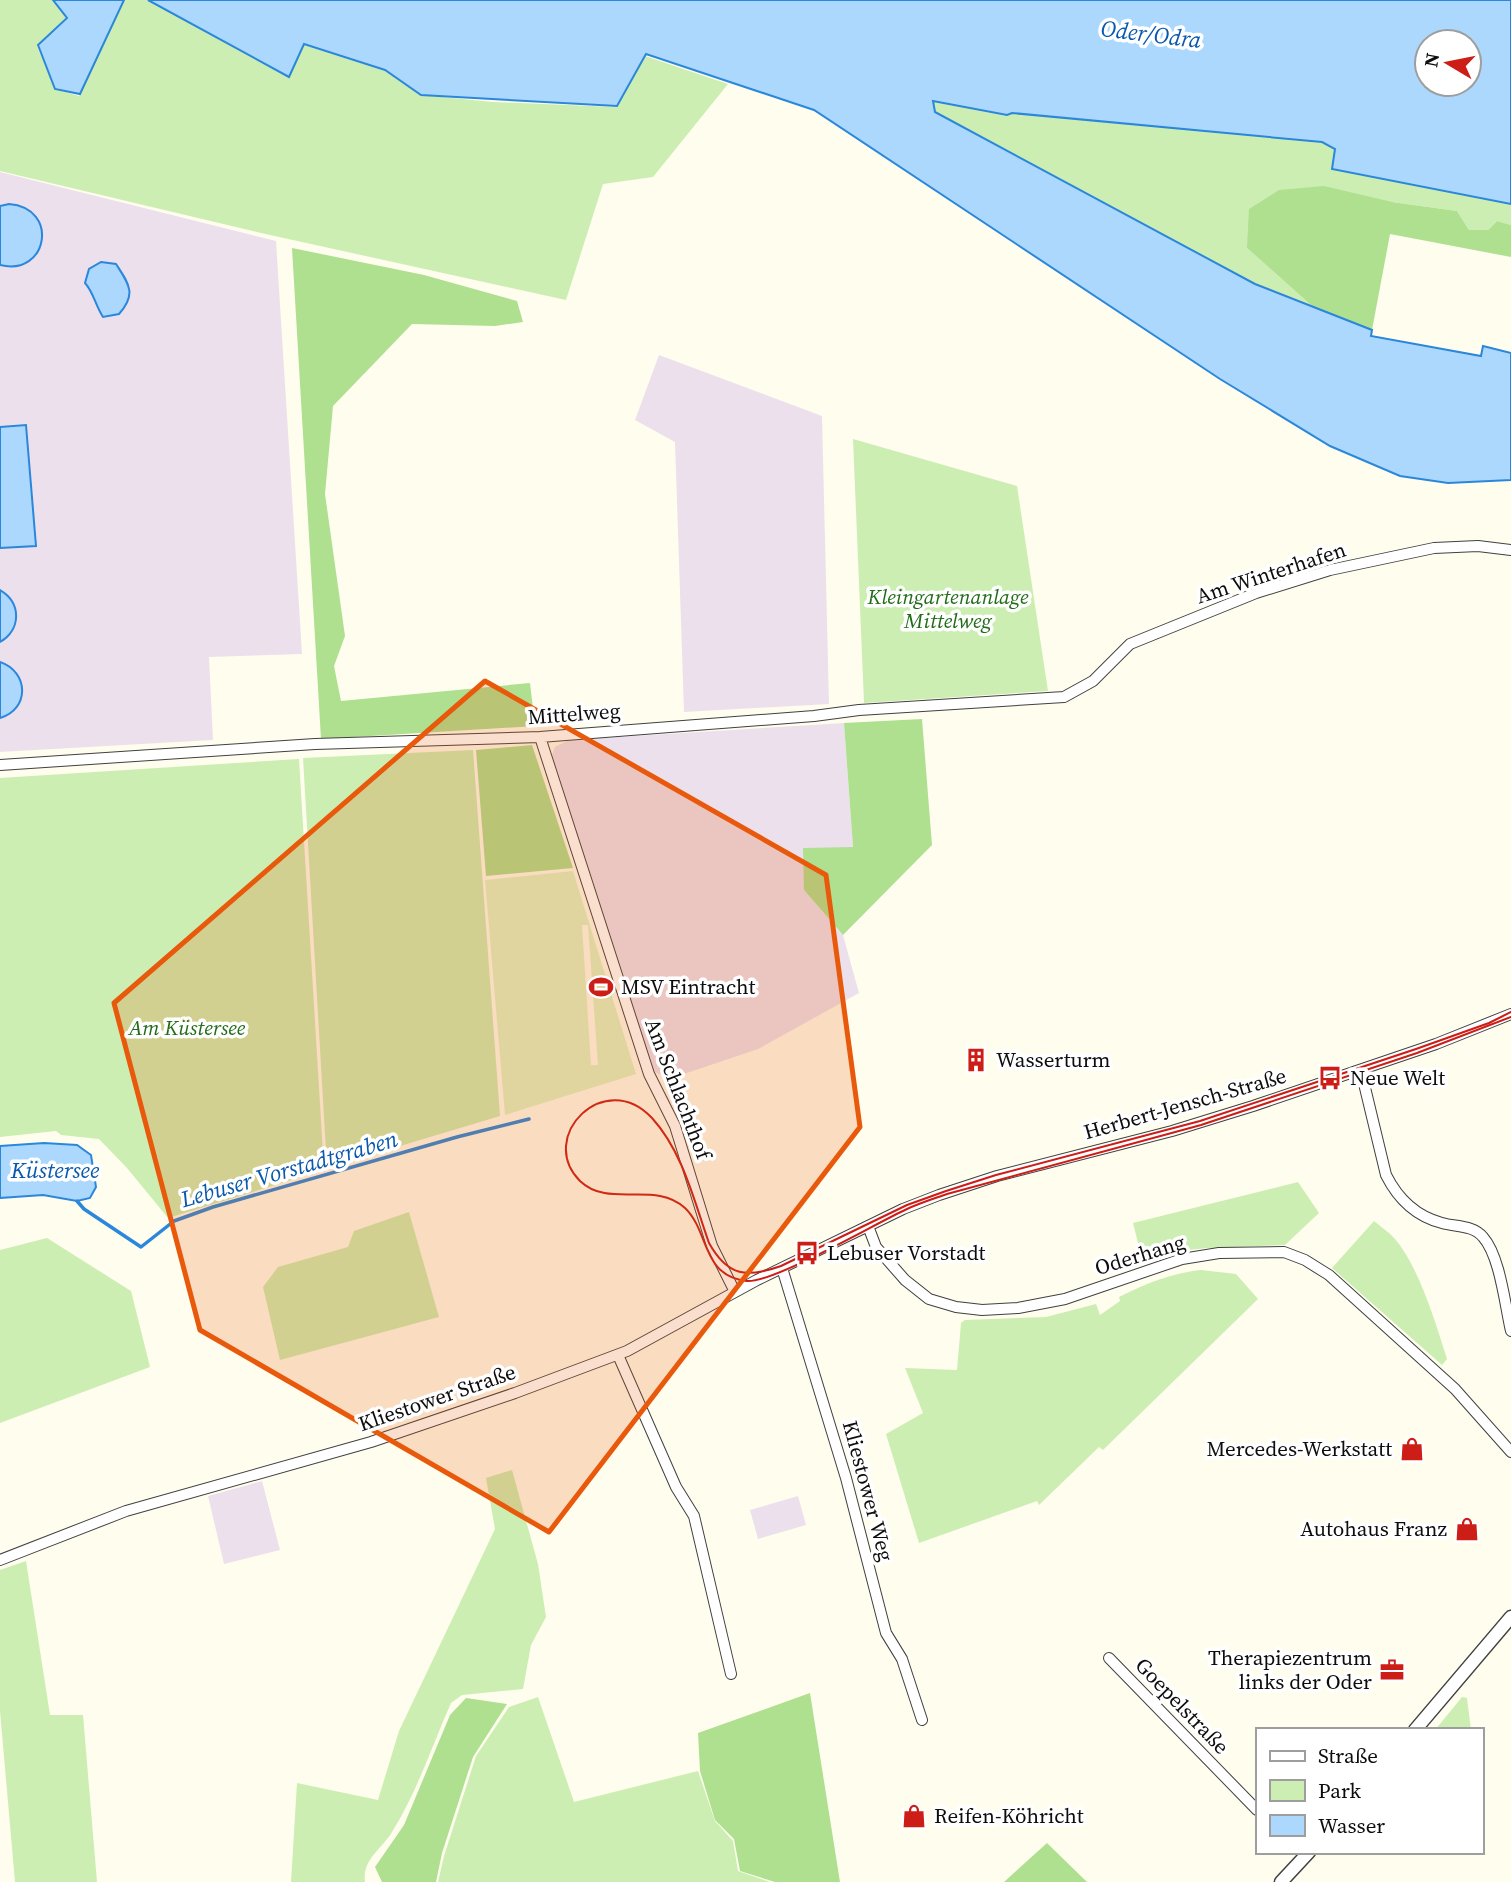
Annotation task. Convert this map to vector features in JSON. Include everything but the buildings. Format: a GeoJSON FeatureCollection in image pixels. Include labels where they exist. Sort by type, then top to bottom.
{"type":"FeatureCollection","features":[{"type":"Feature","properties":{"kind":"street","name":"Am Winterhafen"},"geometry":{"type":"LineString","coordinates":[[1129,644],[1256,593],[1330,569],[1434,548],[1478,546],[1511,550]]}},
{"type":"Feature","properties":{"kind":"street","name":"Mittelweg"},"geometry":{"type":"LineString","coordinates":[[0,765],[316,744],[540,737],[814,716],[859,710],[1064,697],[1093,681],[1129,644]]}},
{"type":"Feature","properties":{"kind":"street","name":"Am Schlachthof"},"geometry":{"type":"LineString","coordinates":[[540,737],[649,1074],[676,1126],[712,1245],[735,1292]]}},
{"type":"Feature","properties":{"kind":"street","name":"Herbert-Jensch-Straße"},"geometry":{"type":"LineString","coordinates":[[868,1226],[927,1199],[997,1177],[1193,1125],[1361,1071],[1486,1026],[1511,1014]]}},
{"type":"Feature","properties":{"kind":"street"},"geometry":{"type":"LineString","coordinates":[[1361,1071],[1386,1175],[1394,1191],[1420,1215],[1441,1223],[1467,1227],[1484,1237],[1494,1258],[1511,1331]]}},
{"type":"Feature","properties":{"kind":"street","name":"Kliestower Straße"},"geometry":{"type":"LineString","coordinates":[[0,1560],[126,1511],[371,1442],[515,1393],[618,1354],[868,1226]]}},
{"type":"Feature","properties":{"kind":"street","name":"Oderhang"},"geometry":{"type":"LineString","coordinates":[[868,1226],[876,1247],[905,1280],[929,1299],[956,1307],[982,1310],[1018,1308],[1065,1299],[1182,1259],[1219,1254],[1284,1252],[1305,1260],[1329,1275],[1455,1389],[1511,1452]]}},
{"type":"Feature","properties":{"kind":"street","name":"Kliestower Weg"},"geometry":{"type":"LineString","coordinates":[[782,1268],[846,1478],[886,1633],[902,1659],[922,1720]]}},
{"type":"Feature","properties":{"kind":"street"},"geometry":{"type":"LineString","coordinates":[[618,1354],[676,1487],[694,1516],[731,1674]]}},
{"type":"Feature","properties":{"kind":"street"},"geometry":{"type":"LineString","coordinates":[[1417,1728],[1511,1617]]}},
{"type":"Feature","properties":{"kind":"street","name":"Goepelstraße"},"geometry":{"type":"LineString","coordinates":[[1109,1658],[1256,1809]]}},
{"type":"Feature","properties":{"kind":"street"},"geometry":{"type":"LineString","coordinates":[[1281,1882],[1304,1854]]}},
{"type":"Feature","properties":{"kind":"highlighted area"},"geometry":{"type":"Polygon","coordinates":[[[485,681],[826,875],[860,1127],[549,1532],[200,1330],[114,1003],[485,681]]]}},
{"type":"Feature","properties":{"kind":"shaded area"},"geometry":{"type":"Polygon","coordinates":[[[0,172],[276,241],[302,654],[209,657],[213,740],[0,752],[0,172]]]}},
{"type":"Feature","properties":{"kind":"shaded area"},"geometry":{"type":"Polygon","coordinates":[[[659,355],[822,416],[829,704],[684,712],[675,442],[635,420],[659,355]]]}},
{"type":"Feature","properties":{"kind":"shaded area"},"geometry":{"type":"Polygon","coordinates":[[[844,723],[853,847],[804,890],[843,935],[859,993],[758,1049],[669,1079],[653,1071],[552,755],[555,747],[569,740],[844,723]]]}},
{"type":"Feature","properties":{"kind":"shaded area"},"geometry":{"type":"Polygon","coordinates":[[[262,1481],[280,1550],[224,1564],[208,1496],[262,1481]]]}},
{"type":"Feature","properties":{"kind":"shaded area"},"geometry":{"type":"Polygon","coordinates":[[[798,1496],[806,1525],[758,1539],[750,1510],[798,1496]]]}},
{"type":"Feature","properties":{"kind":"green space"},"geometry":{"type":"Polygon","coordinates":[[[0,0],[52,0],[67,18],[37,46],[55,89],[79,96],[124,0],[148,0],[289,77],[304,45],[385,71],[421,95],[493,102],[616,107],[645,56],[728,84],[653,177],[603,184],[566,300],[270,235],[0,171],[0,0]]]}},
{"type":"Feature","properties":{"kind":"green space"},"geometry":{"type":"Polygon","coordinates":[[[933,101],[1007,115],[1012,113],[1322,142],[1335,149],[1332,169],[1511,204],[1511,225],[1497,221],[1488,230],[1469,230],[1457,211],[1392,202],[1247,248],[1312,306],[1255,284],[934,112],[933,101]]]}},
{"type":"Feature","properties":{"kind":"green space"},"geometry":{"type":"Polygon","coordinates":[[[1324,186],[1392,202],[1457,211],[1469,230],[1488,230],[1497,221],[1511,225],[1511,257],[1390,234],[1372,330],[1312,306],[1247,248],[1249,209],[1279,190],[1324,186]]]}},
{"type":"Feature","properties":{"kind":"green space"},"geometry":{"type":"Polygon","coordinates":[[[292,248],[424,275],[517,301],[523,322],[495,326],[412,324],[333,406],[325,494],[345,636],[334,666],[341,701],[530,683],[535,726],[321,739],[292,248]]]}},
{"type":"Feature","properties":{"kind":"green space","name":"Kleingartenanlage Mittelweg"},"geometry":{"type":"Polygon","coordinates":[[[853,439],[1017,486],[1048,691],[864,703],[853,439]]]}},
{"type":"Feature","properties":{"kind":"green space"},"geometry":{"type":"Polygon","coordinates":[[[922,719],[932,845],[843,935],[804,890],[803,848],[853,847],[844,723],[922,719]]]}},
{"type":"Feature","properties":{"kind":"green space"},"geometry":{"type":"Polygon","coordinates":[[[532,745],[573,868],[486,876],[476,750],[532,745]]]}},
{"type":"Feature","properties":{"kind":"green space"},"geometry":{"type":"Polygon","coordinates":[[[473,750],[500,1116],[327,1168],[303,758],[473,750]]]}},
{"type":"Feature","properties":{"kind":"green space","name":"Am Küstersee"},"geometry":{"type":"Polygon","coordinates":[[[299,759],[324,1170],[168,1218],[99,1139],[61,1135],[56,1131],[0,1137],[0,778],[299,759]]]}},
{"type":"Feature","properties":{"kind":"green space"},"geometry":{"type":"Polygon","coordinates":[[[573,871],[636,1074],[505,1115],[485,880],[573,871]],[[582,925],[591,1065],[598,1065],[588,925],[582,925]]]}},
{"type":"Feature","properties":{"kind":"green space"},"geometry":{"type":"Polygon","coordinates":[[[1298,1182],[1319,1213],[1285,1245],[1179,1251],[1143,1263],[1133,1223],[1298,1182]]]}},
{"type":"Feature","properties":{"kind":"green space"},"geometry":{"type":"Polygon","coordinates":[[[409,1212],[439,1317],[280,1360],[263,1287],[278,1267],[348,1247],[354,1231],[409,1212]]]}},
{"type":"Feature","properties":{"kind":"green space"},"geometry":{"type":"Polygon","coordinates":[[[1374,1221],[1395,1239],[1412,1265],[1447,1359],[1442,1365],[1332,1268],[1374,1221]]]}},
{"type":"Feature","properties":{"kind":"green space"},"geometry":{"type":"Polygon","coordinates":[[[47,1238],[131,1291],[150,1367],[0,1423],[0,1250],[47,1238]]]}},
{"type":"Feature","properties":{"kind":"green space"},"geometry":{"type":"Polygon","coordinates":[[[1201,1270],[1236,1274],[1258,1299],[1103,1450],[1099,1447],[1039,1505],[1037,1501],[919,1543],[886,1434],[923,1413],[905,1368],[957,1370],[961,1323],[965,1320],[1046,1317],[1096,1304],[1100,1315],[1120,1301],[1119,1297],[1139,1288],[1169,1276],[1201,1270]]]}},
{"type":"Feature","properties":{"kind":"green space"},"geometry":{"type":"Polygon","coordinates":[[[512,1470],[538,1564],[546,1617],[531,1645],[523,1689],[462,1695],[451,1703],[409,1801],[392,1832],[367,1867],[365,1882],[291,1882],[297,1783],[378,1800],[399,1731],[495,1529],[486,1478],[512,1470]]]}},
{"type":"Feature","properties":{"kind":"green space"},"geometry":{"type":"Polygon","coordinates":[[[26,1561],[50,1715],[83,1715],[97,1882],[15,1882],[0,1711],[0,1570],[26,1561]]]}},
{"type":"Feature","properties":{"kind":"green space"},"geometry":{"type":"Polygon","coordinates":[[[810,1693],[840,1882],[775,1882],[740,1871],[734,1839],[715,1820],[700,1771],[698,1733],[810,1693]]]}},
{"type":"Feature","properties":{"kind":"green space"},"geometry":{"type":"Polygon","coordinates":[[[538,1697],[574,1802],[698,1771],[715,1821],[733,1841],[738,1871],[770,1882],[438,1882],[476,1756],[509,1707],[538,1697]]]}},
{"type":"Feature","properties":{"kind":"green space"},"geometry":{"type":"Polygon","coordinates":[[[1462,1697],[1467,1698],[1471,1728],[1437,1728],[1462,1697]]]}},
{"type":"Feature","properties":{"kind":"green space"},"geometry":{"type":"Polygon","coordinates":[[[466,1698],[507,1704],[473,1757],[442,1853],[436,1882],[382,1882],[375,1867],[404,1825],[450,1715],[466,1698]]]}},
{"type":"Feature","properties":{"kind":"green space"},"geometry":{"type":"Polygon","coordinates":[[[1047,1843],[1087,1882],[1004,1882],[1047,1843]]]}},
{"type":"Feature","properties":{"kind":"water"},"geometry":{"type":"Polygon","coordinates":[[[53,0],[124,0],[80,94],[55,89],[38,45],[67,18],[53,0]]]}},
{"type":"Feature","properties":{"kind":"water","name":"Oder/Odra"},"geometry":{"type":"Polygon","coordinates":[[[148,0],[1511,0],[1511,204],[1332,169],[1335,149],[1322,142],[1012,113],[1007,115],[933,101],[935,112],[1255,284],[1372,330],[1371,336],[1481,356],[1483,346],[1511,353],[1511,480],[1448,483],[1400,476],[1330,446],[1220,379],[814,110],[646,54],[617,106],[421,95],[385,70],[304,44],[289,77],[148,0]]]}},
{"type":"Feature","properties":{"kind":"water"},"geometry":{"type":"Polygon","coordinates":[[[9,204],[25,208],[36,217],[41,228],[42,240],[37,252],[29,261],[16,266],[0,265],[0,206],[9,204]]]}},
{"type":"Feature","properties":{"kind":"water"},"geometry":{"type":"Polygon","coordinates":[[[101,262],[116,264],[129,289],[128,301],[119,314],[103,317],[85,283],[89,269],[101,262]]]}},
{"type":"Feature","properties":{"kind":"water"},"geometry":{"type":"Polygon","coordinates":[[[26,425],[36,546],[0,548],[0,427],[26,425]]]}},
{"type":"Feature","properties":{"kind":"water"},"geometry":{"type":"Polygon","coordinates":[[[0,590],[12,602],[16,616],[12,631],[0,642],[0,590]]]}},
{"type":"Feature","properties":{"kind":"water"},"geometry":{"type":"Polygon","coordinates":[[[0,662],[16,674],[22,690],[17,707],[0,718],[0,662]]]}},
{"type":"Feature","properties":{"kind":"water","name":"Küstersee"},"geometry":{"type":"Polygon","coordinates":[[[44,1143],[77,1145],[91,1155],[96,1187],[90,1198],[77,1201],[43,1195],[0,1198],[0,1146],[44,1143]]]}},
{"type":"Feature","properties":{"kind":"waterway","name":"Lebuser Vorstadtgraben"},"geometry":{"type":"LineString","coordinates":[[77,1201],[84,1209],[141,1247],[174,1221],[213,1207],[529,1119]]}},
{"type":"Feature","properties":{"kind":"tram line"},"geometry":{"type":"LineString","coordinates":[[1511,1012],[1489,1023],[1416,1049],[1200,1121],[996,1175],[946,1191],[907,1205],[781,1266],[758,1272],[739,1272],[723,1263],[716,1254],[709,1243],[680,1161],[672,1146],[652,1118],[634,1104],[615,1100],[597,1104],[582,1114],[571,1128],[566,1145],[569,1164],[580,1181],[592,1189],[604,1193],[660,1196],[685,1208],[721,1271],[747,1281],[779,1273],[932,1199],[1201,1125],[1417,1053],[1511,1017]]}},
{"type":"Feature","properties":{"kind":"place","name":"MSV Eintracht"},"geometry":{"type":"Point","coordinates":[601,987]}},
{"type":"Feature","properties":{"kind":"place","name":"Wasserturm"},"geometry":{"type":"Point","coordinates":[976,1060]}},
{"type":"Feature","properties":{"kind":"place","name":"Neue Welt"},"geometry":{"type":"Point","coordinates":[1330,1078]}},
{"type":"Feature","properties":{"kind":"place","name":"Lebuser Vorstadt"},"geometry":{"type":"Point","coordinates":[807,1253]}},
{"type":"Feature","properties":{"kind":"place","name":"Mercedes-Werkstatt"},"geometry":{"type":"Point","coordinates":[1412,1449]}},
{"type":"Feature","properties":{"kind":"place","name":"Autohaus Franz"},"geometry":{"type":"Point","coordinates":[1467,1529]}},
{"type":"Feature","properties":{"kind":"place","name":"Therapiezentrum links der Oder"},"geometry":{"type":"Point","coordinates":[1392,1670]}},
{"type":"Feature","properties":{"kind":"place","name":"Reifen-Köhricht"},"geometry":{"type":"Point","coordinates":[914,1816]}}]}
